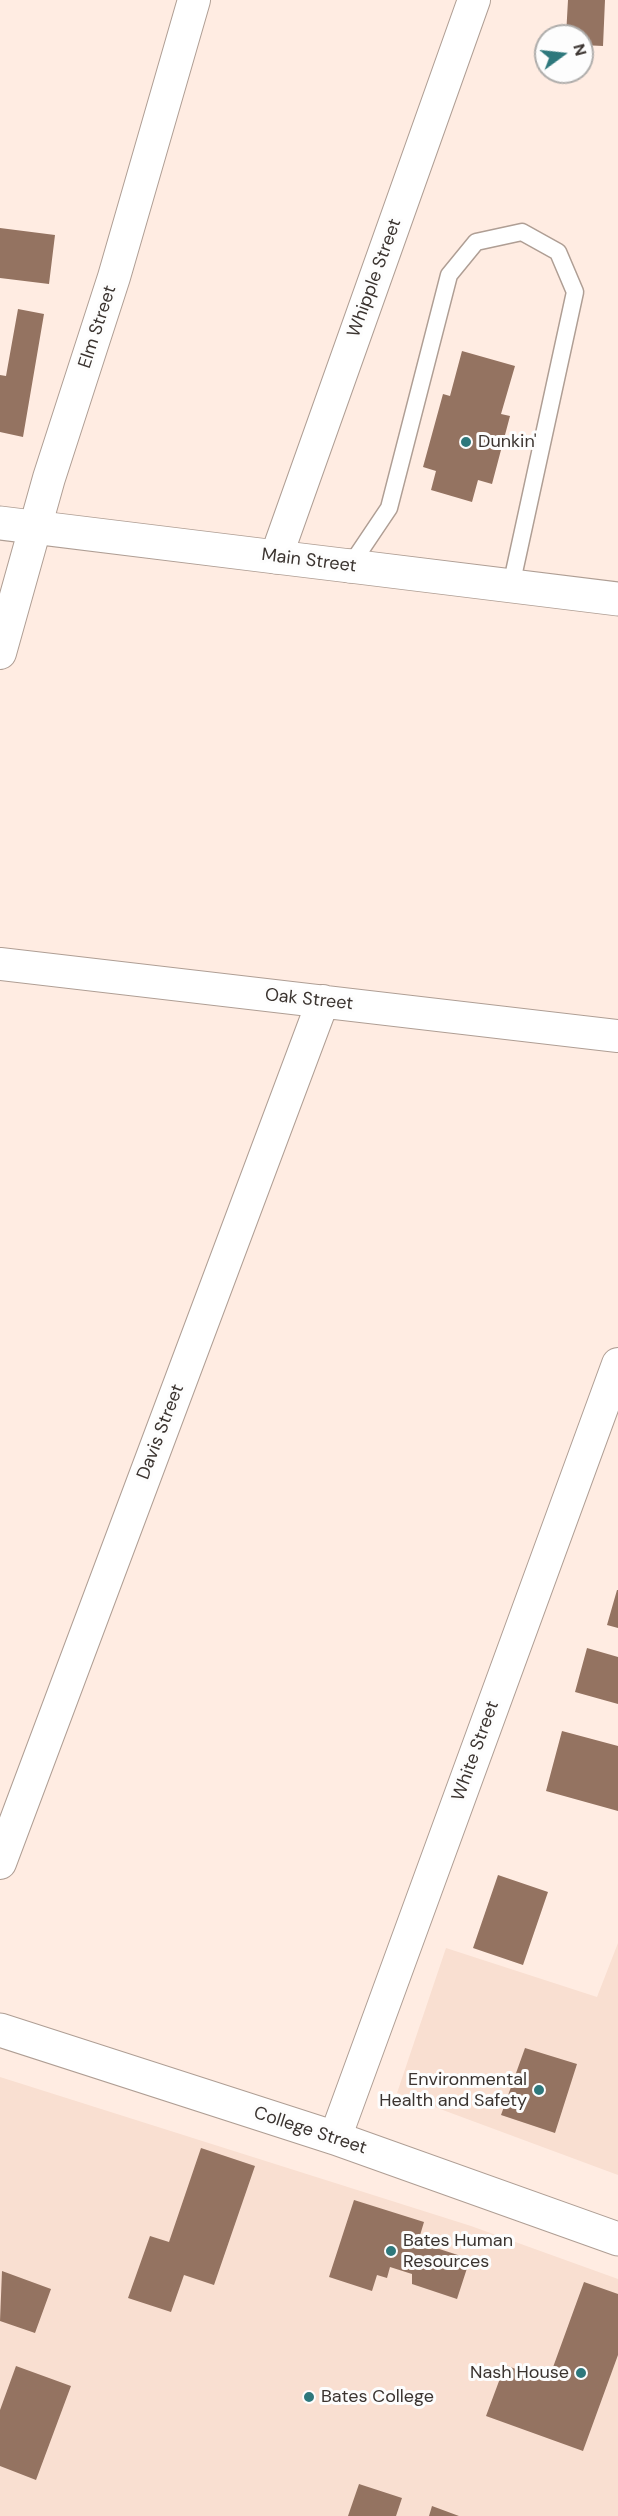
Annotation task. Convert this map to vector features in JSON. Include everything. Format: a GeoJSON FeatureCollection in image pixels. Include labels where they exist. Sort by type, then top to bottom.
{"type":"FeatureCollection","features":[{"type":"Feature","properties":{"kind":"main road","name":"Main Street"},"geometry":{"type":"LineString","coordinates":[[0,523],[618,599]]}},
{"type":"Feature","properties":{"kind":"main road","name":"College Street"},"geometry":{"type":"LineString","coordinates":[[0,2030],[335,2138],[618,2239]]}},
{"type":"Feature","properties":{"kind":"street","name":"Elm Street"},"geometry":{"type":"LineString","coordinates":[[0,653],[35,527],[114,277],[194,0]]}},
{"type":"Feature","properties":{"kind":"street","name":"Whipple Street"},"geometry":{"type":"LineString","coordinates":[[276,557],[474,0]]}},
{"type":"Feature","properties":{"kind":"street","name":"Oak Street"},"geometry":{"type":"LineString","coordinates":[[0,964],[618,1036]]}},
{"type":"Feature","properties":{"kind":"street","name":"Davis Street"},"geometry":{"type":"LineString","coordinates":[[0,1863],[323,1001]]}},
{"type":"Feature","properties":{"kind":"street","name":"White Street"},"geometry":{"type":"LineString","coordinates":[[335,2138],[618,1364]]}},
{"type":"Feature","properties":{"kind":"lane"},"geometry":{"type":"LineString","coordinates":[[350,566],[388,508],[449,275],[477,242],[522,232],[558,252],[575,292],[512,586]]}},
{"type":"Feature","properties":{"kind":"shaded area"},"geometry":{"type":"Polygon","coordinates":[[[618,1943],[618,2175],[397,2093],[446,1948],[597,1997],[618,1943]]]}},
{"type":"Feature","properties":{"kind":"shaded area","name":"Bates College"},"geometry":{"type":"Polygon","coordinates":[[[0,2077],[471,2226],[618,2279],[618,2516],[0,2516],[0,2077]]]}},
{"type":"Feature","properties":{"kind":"building"},"geometry":{"type":"Polygon","coordinates":[[[568,0],[605,0],[603,46],[594,46],[594,24],[567,24],[568,0]]]}},
{"type":"Feature","properties":{"kind":"building"},"geometry":{"type":"Polygon","coordinates":[[[0,228],[55,235],[49,284],[0,278],[0,228]]]}},
{"type":"Feature","properties":{"kind":"building"},"geometry":{"type":"Polygon","coordinates":[[[18,309],[44,314],[23,437],[0,432],[0,375],[6,376],[18,309]]]}},
{"type":"Feature","properties":{"kind":"building","name":"Dunkin'"},"geometry":{"type":"Polygon","coordinates":[[[462,351],[515,366],[501,414],[510,416],[492,484],[478,480],[472,502],[431,490],[436,471],[423,467],[443,394],[450,396],[462,351]]]}},
{"type":"Feature","properties":{"kind":"building"},"geometry":{"type":"Polygon","coordinates":[[[618,1590],[618,1628],[607,1625],[618,1590]]]}},
{"type":"Feature","properties":{"kind":"building"},"geometry":{"type":"Polygon","coordinates":[[[587,1648],[618,1657],[618,1704],[575,1692],[587,1648]]]}},
{"type":"Feature","properties":{"kind":"building"},"geometry":{"type":"Polygon","coordinates":[[[562,1731],[618,1746],[618,1811],[546,1791],[562,1731]]]}},
{"type":"Feature","properties":{"kind":"building"},"geometry":{"type":"Polygon","coordinates":[[[498,1875],[548,1892],[523,1965],[473,1948],[498,1875]]]}},
{"type":"Feature","properties":{"kind":"building","name":"Environmental Health and Safety"},"geometry":{"type":"Polygon","coordinates":[[[525,2048],[577,2064],[555,2133],[501,2115],[525,2048]]]}},
{"type":"Feature","properties":{"kind":"building"},"geometry":{"type":"Polygon","coordinates":[[[201,2148],[255,2166],[214,2285],[184,2275],[171,2312],[128,2298],[150,2236],[169,2242],[201,2148]]]}},
{"type":"Feature","properties":{"kind":"building","name":"Bates Human Resources"},"geometry":{"type":"Polygon","coordinates":[[[354,2200],[424,2222],[418,2242],[470,2259],[457,2299],[412,2284],[412,2274],[390,2267],[387,2278],[377,2275],[372,2291],[329,2277],[354,2200]]]}},
{"type":"Feature","properties":{"kind":"building"},"geometry":{"type":"Polygon","coordinates":[[[2,2271],[51,2289],[35,2333],[0,2321],[2,2271]]]}},
{"type":"Feature","properties":{"kind":"building","name":"Nash House"},"geometry":{"type":"Polygon","coordinates":[[[584,2282],[618,2294],[618,2355],[583,2451],[486,2416],[505,2365],[548,2381],[584,2282]]]}},
{"type":"Feature","properties":{"kind":"building"},"geometry":{"type":"Polygon","coordinates":[[[16,2366],[71,2386],[36,2480],[0,2466],[0,2410],[16,2366]]]}},
{"type":"Feature","properties":{"kind":"building"},"geometry":{"type":"Polygon","coordinates":[[[359,2484],[402,2498],[396,2516],[348,2516],[359,2484]]]}},
{"type":"Feature","properties":{"kind":"building"},"geometry":{"type":"Polygon","coordinates":[[[432,2506],[459,2516],[429,2516],[432,2506]]]}},
{"type":"Feature","properties":{"kind":"place","name":"Dunkin'"},"geometry":{"type":"Point","coordinates":[466,442]}},
{"type":"Feature","properties":{"kind":"place","name":"Environmental Health and Safety"},"geometry":{"type":"Point","coordinates":[539,2090]}},
{"type":"Feature","properties":{"kind":"place","name":"Bates Human Resources"},"geometry":{"type":"Point","coordinates":[391,2251]}},
{"type":"Feature","properties":{"kind":"place","name":"Nash House"},"geometry":{"type":"Point","coordinates":[581,2373]}},
{"type":"Feature","properties":{"kind":"place","name":"Bates College"},"geometry":{"type":"Point","coordinates":[309,2397]}}]}
